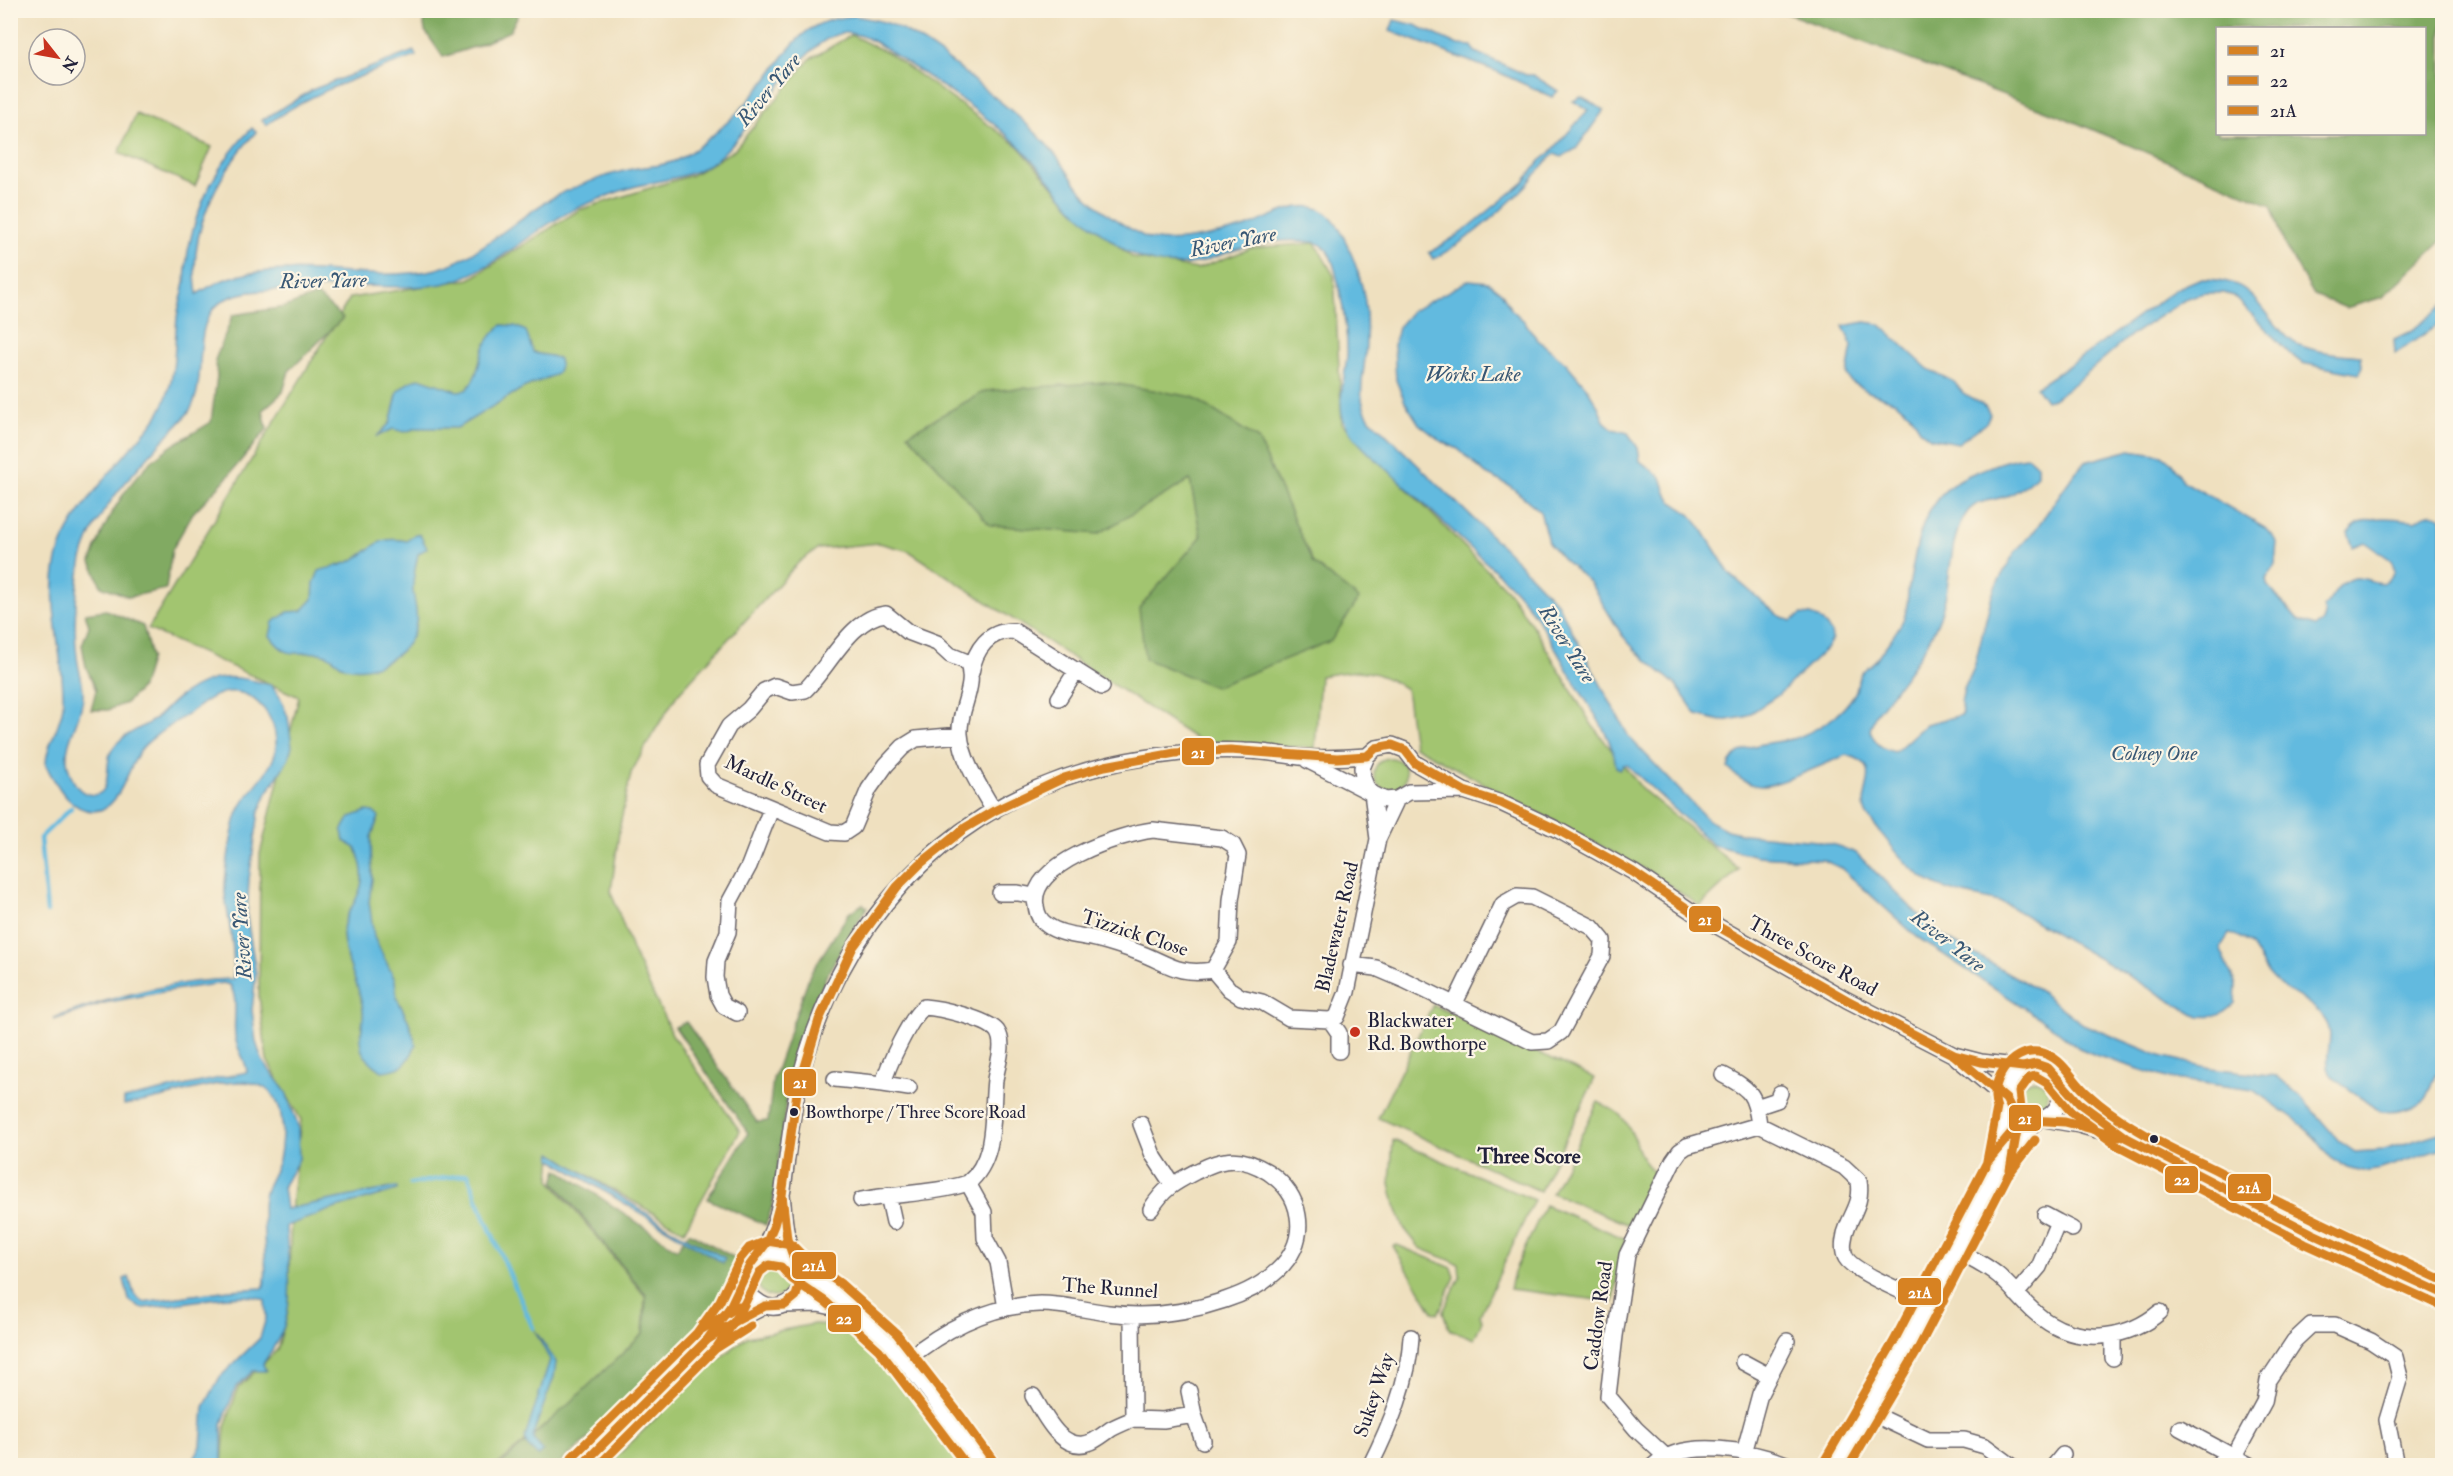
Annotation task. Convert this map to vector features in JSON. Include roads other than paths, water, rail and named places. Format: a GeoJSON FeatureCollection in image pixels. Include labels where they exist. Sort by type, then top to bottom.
{"type":"FeatureCollection","features":[{"type":"Feature","properties":{"kind":"street","name":"Mardle Street"},"geometry":{"type":"LineString","coordinates":[[960,735],[936,735],[916,739],[903,747],[886,765],[869,789],[853,827],[844,833],[830,832],[771,809],[716,785],[708,776],[707,765],[729,726],[749,709],[764,691],[775,686],[792,692],[805,690],[859,624],[874,615],[886,614],[908,632],[937,644],[950,655],[967,663],[971,673]]}},
{"type":"Feature","properties":{"kind":"street"},"geometry":{"type":"LineString","coordinates":[[994,811],[965,755],[960,735],[973,663],[990,635],[1002,630],[1014,631],[1102,687]]}},
{"type":"Feature","properties":{"kind":"street"},"geometry":{"type":"LineString","coordinates":[[1059,698],[1077,670]]}},
{"type":"Feature","properties":{"kind":"street","name":"Three Score Road"},"geometry":{"type":"LineString","coordinates":[[707,1340],[730,1306],[750,1265],[757,1257],[774,1225],[782,1196],[797,1093],[805,1059],[819,1020],[853,947],[897,887],[920,864],[965,828],[994,811],[1064,778],[1134,759],[1230,750],[1273,752],[1302,757],[1367,756],[1376,748],[1392,745],[1405,750],[1415,763],[1464,791],[1501,803],[1558,830],[1633,872],[1691,911],[1847,1000],[1954,1055],[1981,1062],[2023,1067]]}},
{"type":"Feature","properties":{"kind":"street"},"geometry":{"type":"LineString","coordinates":[[1367,756],[1362,768],[1363,778],[1370,792]]}},
{"type":"Feature","properties":{"kind":"street","name":"Three Score Road"},"geometry":{"type":"LineString","coordinates":[[1302,757],[1385,800],[1403,795],[1464,791]]}},
{"type":"Feature","properties":{"kind":"street"},"geometry":{"type":"LineString","coordinates":[[1403,795],[1416,778],[1415,763]]}},
{"type":"Feature","properties":{"kind":"street","name":"Bladewater Road"},"geometry":{"type":"LineString","coordinates":[[1370,792],[1378,839]]}},
{"type":"Feature","properties":{"kind":"street","name":"Bladewater Road"},"geometry":{"type":"LineString","coordinates":[[1213,970],[1229,989],[1241,997],[1262,1002],[1289,1018],[1330,1020],[1337,1017],[1347,992],[1378,839],[1403,795]]}},
{"type":"Feature","properties":{"kind":"street"},"geometry":{"type":"LineString","coordinates":[[737,1013],[724,1006],[718,995],[714,977],[716,961],[728,932],[730,901],[749,866],[771,809]]}},
{"type":"Feature","properties":{"kind":"street"},"geometry":{"type":"LineString","coordinates":[[1000,893],[1034,896],[1040,883],[1056,866],[1090,849],[1132,833],[1153,830],[1222,838],[1233,845],[1238,855],[1231,900],[1229,942],[1213,970]]}},
{"type":"Feature","properties":{"kind":"street","name":"Tizzick Close"},"geometry":{"type":"LineString","coordinates":[[1034,896],[1037,914],[1046,925],[1064,933],[1093,938],[1138,952],[1178,970],[1193,973],[1213,970]]}},
{"type":"Feature","properties":{"kind":"street"},"geometry":{"type":"LineString","coordinates":[[1351,964],[1376,968],[1454,1005],[1532,1042],[1548,1041],[1561,1032],[1602,956],[1603,940],[1592,927],[1532,897],[1516,896],[1503,904],[1454,1005]]}},
{"type":"Feature","properties":{"kind":"street"},"geometry":{"type":"LineString","coordinates":[[861,1200],[934,1191],[968,1183],[976,1176],[983,1164],[992,1134],[995,1083],[1002,1042],[998,1032],[990,1025],[937,1007],[924,1007],[917,1013],[901,1044],[891,1057],[883,1084]]}},
{"type":"Feature","properties":{"kind":"street","name":"Bladewater Road"},"geometry":{"type":"LineString","coordinates":[[1330,1020],[1340,1033],[1339,1051]]}},
{"type":"Feature","properties":{"kind":"street","name":"Three Score Road"},"geometry":{"type":"LineString","coordinates":[[1954,1055],[2007,1103]]}},
{"type":"Feature","properties":{"kind":"street"},"geometry":{"type":"LineString","coordinates":[[1998,1168],[2007,1088],[2013,1077],[2023,1067],[2036,1064],[2048,1068],[2079,1103],[2127,1138],[2311,1233],[2442,1293]]}},
{"type":"Feature","properties":{"kind":"street"},"geometry":{"type":"LineString","coordinates":[[1724,1075],[1746,1087],[1756,1107],[1759,1125],[1853,1174],[1860,1181],[1860,1202],[1847,1227],[1843,1243],[1846,1258],[1853,1265],[1888,1286],[1928,1303]]}},
{"type":"Feature","properties":{"kind":"street"},"geometry":{"type":"LineString","coordinates":[[835,1079],[909,1088]]}},
{"type":"Feature","properties":{"kind":"street"},"geometry":{"type":"LineString","coordinates":[[1835,1466],[1928,1303],[1998,1168],[2040,1120],[2055,1110],[2061,1098],[2061,1084]]}},
{"type":"Feature","properties":{"kind":"street"},"geometry":{"type":"LineString","coordinates":[[1756,1107],[1777,1100],[1780,1093]]}},
{"type":"Feature","properties":{"kind":"street"},"geometry":{"type":"LineString","coordinates":[[2007,1103],[2026,1119],[2079,1125],[2127,1138]]}},
{"type":"Feature","properties":{"kind":"street"},"geometry":{"type":"LineString","coordinates":[[1141,1124],[1153,1155],[1172,1184]]}},
{"type":"Feature","properties":{"kind":"street","name":"Caddow Road"},"geometry":{"type":"LineString","coordinates":[[1659,1461],[1608,1396],[1614,1336],[1627,1255],[1680,1151],[1687,1146],[1759,1125]]}},
{"type":"Feature","properties":{"kind":"street","name":"The Runnel"},"geometry":{"type":"LineString","coordinates":[[904,1362],[942,1332],[966,1320],[1006,1308],[1040,1304],[1132,1315],[1172,1313],[1204,1307],[1234,1297],[1268,1280],[1280,1269],[1298,1240],[1299,1224],[1296,1205],[1288,1190],[1265,1170],[1247,1162],[1224,1161],[1172,1184],[1161,1192],[1151,1209]]}},
{"type":"Feature","properties":{"kind":"street"},"geometry":{"type":"LineString","coordinates":[[968,1183],[984,1212],[985,1238],[998,1262],[1006,1308]]}},
{"type":"Feature","properties":{"kind":"street"},"geometry":{"type":"LineString","coordinates":[[888,1195],[894,1222]]}},
{"type":"Feature","properties":{"kind":"street","name":"Three Score Road"},"geometry":{"type":"LineString","coordinates":[[782,1196],[787,1239],[798,1267]]}},
{"type":"Feature","properties":{"kind":"street"},"geometry":{"type":"LineString","coordinates":[[2016,1294],[2039,1267],[2058,1222]]}},
{"type":"Feature","properties":{"kind":"street"},"geometry":{"type":"LineString","coordinates":[[1955,1250],[1973,1258],[1998,1275],[2049,1323],[2064,1330],[2084,1335],[2113,1335],[2127,1332],[2160,1312]]}},
{"type":"Feature","properties":{"kind":"street"},"geometry":{"type":"LineString","coordinates":[[757,1257],[776,1253],[787,1256],[888,1342],[982,1466]]}},
{"type":"Feature","properties":{"kind":"street"},"geometry":{"type":"LineString","coordinates":[[785,1305],[796,1296],[800,1288],[798,1267]]}},
{"type":"Feature","properties":{"kind":"street"},"geometry":{"type":"LineString","coordinates":[[746,1275],[750,1294],[765,1306],[776,1308],[785,1305],[818,1304],[852,1311]]}},
{"type":"Feature","properties":{"kind":"street"},"geometry":{"type":"LineString","coordinates":[[580,1466],[707,1340],[765,1306]]}},
{"type":"Feature","properties":{"kind":"street"},"geometry":{"type":"LineString","coordinates":[[1132,1315],[1133,1419]]}},
{"type":"Feature","properties":{"kind":"street"},"geometry":{"type":"LineString","coordinates":[[2213,1466],[2231,1456],[2264,1402],[2268,1380],[2294,1341],[2311,1325],[2335,1325],[2371,1341],[2395,1357],[2400,1377],[2387,1420],[2396,1466]]}},
{"type":"Feature","properties":{"kind":"street"},"geometry":{"type":"LineString","coordinates":[[2113,1335],[2113,1358]]}},
{"type":"Feature","properties":{"kind":"street","name":"Sukey Way"},"geometry":{"type":"LineString","coordinates":[[1370,1466],[1394,1413],[1411,1351],[1411,1337]]}},
{"type":"Feature","properties":{"kind":"street"},"geometry":{"type":"LineString","coordinates":[[1744,1453],[1760,1394],[1787,1341]]}},
{"type":"Feature","properties":{"kind":"street"},"geometry":{"type":"LineString","coordinates":[[1743,1362],[1769,1376]]}},
{"type":"Feature","properties":{"kind":"street"},"geometry":{"type":"LineString","coordinates":[[1189,1391],[1203,1441]]}},
{"type":"Feature","properties":{"kind":"street"},"geometry":{"type":"LineString","coordinates":[[1033,1396],[1064,1439],[1077,1444],[1091,1442],[1113,1427],[1133,1419],[1163,1420],[1194,1415]]}},
{"type":"Feature","properties":{"kind":"street"},"geometry":{"type":"LineString","coordinates":[[1867,1411],[1928,1440],[1964,1440],[1985,1446],[2012,1466]]}},
{"type":"Feature","properties":{"kind":"street"},"geometry":{"type":"LineString","coordinates":[[2180,1428],[2251,1466]]}},
{"type":"Feature","properties":{"kind":"street"},"geometry":{"type":"LineString","coordinates":[[1659,1461],[1675,1451],[1700,1448],[1744,1453],[1791,1466]]}},
{"type":"Feature","properties":{"kind":"water","name":"River Yare"},"geometry":{"type":"Polygon","coordinates":[[[855,16],[890,24],[915,37],[950,62],[1011,110],[1037,134],[1057,156],[1080,189],[1094,203],[1119,222],[1145,237],[1166,241],[1208,236],[1243,228],[1299,207],[1321,210],[1331,217],[1347,244],[1365,300],[1367,327],[1362,397],[1370,419],[1512,556],[1557,603],[1629,737],[1708,820],[1727,830],[1744,834],[1817,841],[1856,853],[1928,924],[1945,937],[2038,990],[2083,1024],[2160,1056],[2211,1068],[2277,1076],[2301,1097],[2339,1141],[2355,1152],[2384,1150],[2442,1132],[2442,1149],[2381,1169],[2363,1172],[2348,1168],[2330,1157],[2316,1139],[2295,1119],[2253,1090],[2167,1078],[2079,1048],[2046,1022],[1917,937],[1841,868],[1823,860],[1757,856],[1713,845],[1627,765],[1623,765],[1620,769],[1616,767],[1611,745],[1600,724],[1526,603],[1503,578],[1352,435],[1344,421],[1341,405],[1347,354],[1344,316],[1334,268],[1323,246],[1311,242],[1276,241],[1243,248],[1201,262],[1176,265],[1146,260],[1128,252],[1079,214],[1021,148],[988,119],[884,47],[860,35],[844,33],[828,38],[811,51],[726,150],[711,163],[683,176],[633,187],[582,206],[547,225],[495,261],[460,279],[422,286],[360,286],[259,291],[226,299],[214,308],[207,320],[203,334],[199,382],[190,410],[108,504],[91,534],[79,573],[76,602],[75,631],[83,696],[67,753],[73,781],[88,794],[96,795],[101,792],[105,787],[110,754],[117,743],[152,721],[178,698],[204,682],[236,678],[271,685],[280,697],[288,717],[292,747],[288,760],[267,793],[259,812],[249,879],[247,917],[256,974],[252,1010],[256,1042],[262,1060],[286,1092],[298,1126],[299,1159],[283,1187],[286,1209],[397,1187],[397,1190],[286,1226],[290,1287],[288,1311],[283,1329],[263,1364],[266,1371],[253,1371],[236,1387],[222,1424],[222,1465],[191,1465],[201,1446],[204,1407],[220,1377],[260,1338],[266,1318],[265,1300],[256,1297],[225,1297],[140,1308],[129,1300],[124,1279],[129,1277],[134,1294],[143,1302],[229,1290],[263,1288],[266,1272],[263,1206],[266,1188],[280,1157],[281,1114],[275,1098],[265,1088],[252,1083],[237,1082],[124,1105],[124,1099],[247,1072],[236,1041],[235,1003],[230,985],[223,983],[173,990],[104,1003],[54,1020],[54,1018],[142,991],[187,983],[233,979],[233,946],[225,893],[229,852],[233,829],[242,803],[273,761],[276,751],[275,733],[273,724],[264,709],[252,698],[236,692],[214,696],[143,747],[117,796],[103,809],[93,811],[85,810],[70,801],[46,766],[46,759],[63,705],[54,596],[57,560],[61,546],[77,517],[153,422],[164,403],[173,372],[177,318],[184,287],[188,251],[203,200],[219,169],[252,128],[256,132],[228,167],[208,207],[201,228],[196,249],[197,294],[225,279],[279,270],[403,274],[444,267],[477,250],[563,192],[620,172],[671,162],[687,154],[720,129],[748,101],[786,52],[806,32],[819,24],[855,16]]]}},
{"type":"Feature","properties":{"kind":"water"},"geometry":{"type":"Polygon","coordinates":[[[1394,20],[1415,25],[1458,45],[1472,46],[1475,52],[1526,75],[1533,75],[1558,91],[1552,97],[1498,72],[1390,31],[1394,20]]]}},
{"type":"Feature","properties":{"kind":"water"},"geometry":{"type":"Polygon","coordinates":[[[414,51],[416,56],[358,77],[320,94],[283,113],[266,125],[262,120],[314,89],[414,51]]]}},
{"type":"Feature","properties":{"kind":"water"},"geometry":{"type":"Polygon","coordinates":[[[1581,97],[1604,110],[1576,149],[1561,157],[1555,154],[1494,216],[1470,236],[1433,259],[1429,253],[1464,231],[1524,182],[1540,161],[1588,110],[1573,101],[1581,97]]]}},
{"type":"Feature","properties":{"kind":"water"},"geometry":{"type":"Polygon","coordinates":[[[2199,279],[2227,282],[2245,290],[2253,296],[2284,334],[2297,344],[2337,354],[2361,356],[2362,366],[2359,374],[2302,363],[2289,353],[2234,296],[2224,293],[2205,293],[2189,297],[2131,335],[2074,384],[2053,399],[2046,401],[2036,387],[2088,353],[2176,289],[2199,279]]]}},
{"type":"Feature","properties":{"kind":"water","name":"Works Lake"},"geometry":{"type":"Polygon","coordinates":[[[1469,280],[1488,282],[1501,292],[1511,309],[1524,321],[1537,339],[1566,363],[1587,388],[1604,421],[1613,429],[1628,433],[1638,448],[1640,461],[1661,477],[1666,493],[1672,502],[1689,513],[1700,526],[1730,574],[1778,615],[1791,621],[1802,614],[1811,615],[1821,620],[1831,632],[1832,639],[1826,649],[1777,696],[1745,717],[1721,721],[1697,715],[1676,685],[1637,652],[1622,635],[1590,583],[1548,542],[1540,511],[1510,486],[1486,474],[1458,449],[1441,441],[1419,424],[1405,402],[1396,380],[1394,345],[1398,327],[1412,311],[1469,280]]]}},
{"type":"Feature","properties":{"kind":"water"},"geometry":{"type":"Polygon","coordinates":[[[2442,306],[2442,322],[2395,354],[2394,339],[2410,332],[2442,306]]]}},
{"type":"Feature","properties":{"kind":"water"},"geometry":{"type":"Polygon","coordinates":[[[1865,322],[1879,324],[1928,369],[1954,382],[1963,393],[1985,406],[1990,414],[1986,423],[1958,443],[1930,438],[1921,431],[1912,416],[1896,402],[1869,392],[1850,381],[1847,375],[1852,346],[1843,326],[1865,322]]]}},
{"type":"Feature","properties":{"kind":"water"},"geometry":{"type":"Polygon","coordinates":[[[502,325],[515,326],[526,331],[533,352],[559,359],[560,366],[557,374],[523,388],[457,428],[417,428],[405,432],[393,429],[376,437],[390,423],[398,391],[408,383],[419,378],[457,391],[466,390],[476,374],[487,342],[502,325]]]}},
{"type":"Feature","properties":{"kind":"water","name":"Colney One"},"geometry":{"type":"Polygon","coordinates":[[[2130,450],[2162,455],[2172,463],[2183,481],[2265,528],[2277,542],[2275,565],[2266,579],[2267,585],[2298,620],[2315,626],[2323,622],[2324,607],[2344,583],[2354,578],[2386,582],[2395,571],[2391,560],[2365,542],[2353,547],[2348,533],[2354,526],[2379,518],[2416,521],[2432,514],[2442,518],[2442,1073],[2435,1075],[2426,1098],[2415,1106],[2395,1112],[2382,1111],[2335,1079],[2328,1067],[2330,1033],[2325,1020],[2312,1006],[2281,986],[2268,974],[2249,943],[2244,939],[2229,934],[2220,948],[2236,985],[2235,1003],[2217,1015],[2207,1017],[2195,1015],[2006,904],[1949,890],[1936,885],[1913,870],[1869,818],[1864,800],[1869,774],[1866,766],[1859,760],[1846,755],[1790,778],[1761,786],[1743,780],[1728,768],[1732,759],[1739,752],[1758,745],[1799,737],[1816,729],[1844,708],[1855,693],[1860,675],[1877,659],[1904,618],[1920,533],[1934,504],[1944,491],[1976,472],[2002,462],[2028,457],[2037,465],[2037,475],[2012,494],[1976,504],[1962,520],[1954,544],[1943,607],[1932,635],[1875,715],[1870,730],[1879,745],[1895,752],[1926,724],[1962,715],[1961,703],[1964,689],[1974,668],[1991,599],[1995,587],[2015,552],[2035,530],[2085,462],[2130,450]]]}},
{"type":"Feature","properties":{"kind":"water"},"geometry":{"type":"Polygon","coordinates":[[[415,534],[420,535],[427,548],[418,554],[414,577],[416,623],[407,644],[390,659],[368,667],[346,667],[327,655],[310,652],[291,653],[284,650],[270,636],[273,622],[288,612],[302,611],[313,599],[314,583],[319,571],[351,561],[381,542],[407,541],[415,534]]]}},
{"type":"Feature","properties":{"kind":"water"},"geometry":{"type":"Polygon","coordinates":[[[367,811],[379,817],[371,837],[372,879],[369,902],[374,937],[395,980],[397,998],[409,1022],[416,1045],[404,1065],[382,1071],[368,1060],[362,1051],[360,1041],[363,1010],[343,940],[345,921],[360,891],[362,878],[356,848],[344,841],[342,831],[350,817],[367,811]]]}},
{"type":"Feature","properties":{"kind":"water"},"geometry":{"type":"Polygon","coordinates":[[[552,1153],[673,1230],[725,1258],[723,1263],[551,1159],[552,1153]]]}},
{"type":"Feature","properties":{"kind":"water"},"geometry":{"type":"Polygon","coordinates":[[[533,1328],[556,1362],[554,1377],[533,1434],[534,1440],[543,1451],[538,1456],[527,1445],[525,1438],[550,1360],[533,1328]]]}},
{"type":"Feature","properties":{"kind":"waterway"},"geometry":{"type":"LineString","coordinates":[[47,912],[40,838],[71,808]]}},
{"type":"Feature","properties":{"kind":"waterway"},"geometry":{"type":"LineString","coordinates":[[410,1184],[468,1174],[475,1193]]}},
{"type":"Feature","properties":{"kind":"waterway"},"geometry":{"type":"LineString","coordinates":[[476,1197],[533,1328]]}},
{"type":"Feature","properties":{"kind":"place","name":"Blackwater Rd. Bowthorpe"},"geometry":{"type":"Point","coordinates":[1355,1032]}},
{"type":"Feature","properties":{"kind":"place","name":"Bowthorpe / Three Score Road"},"geometry":{"type":"Point","coordinates":[794,1112]}},
{"type":"Feature","properties":{"kind":"district","name":"Three Score"},"geometry":{"type":"Point","coordinates":[1529,1156]}}]}
